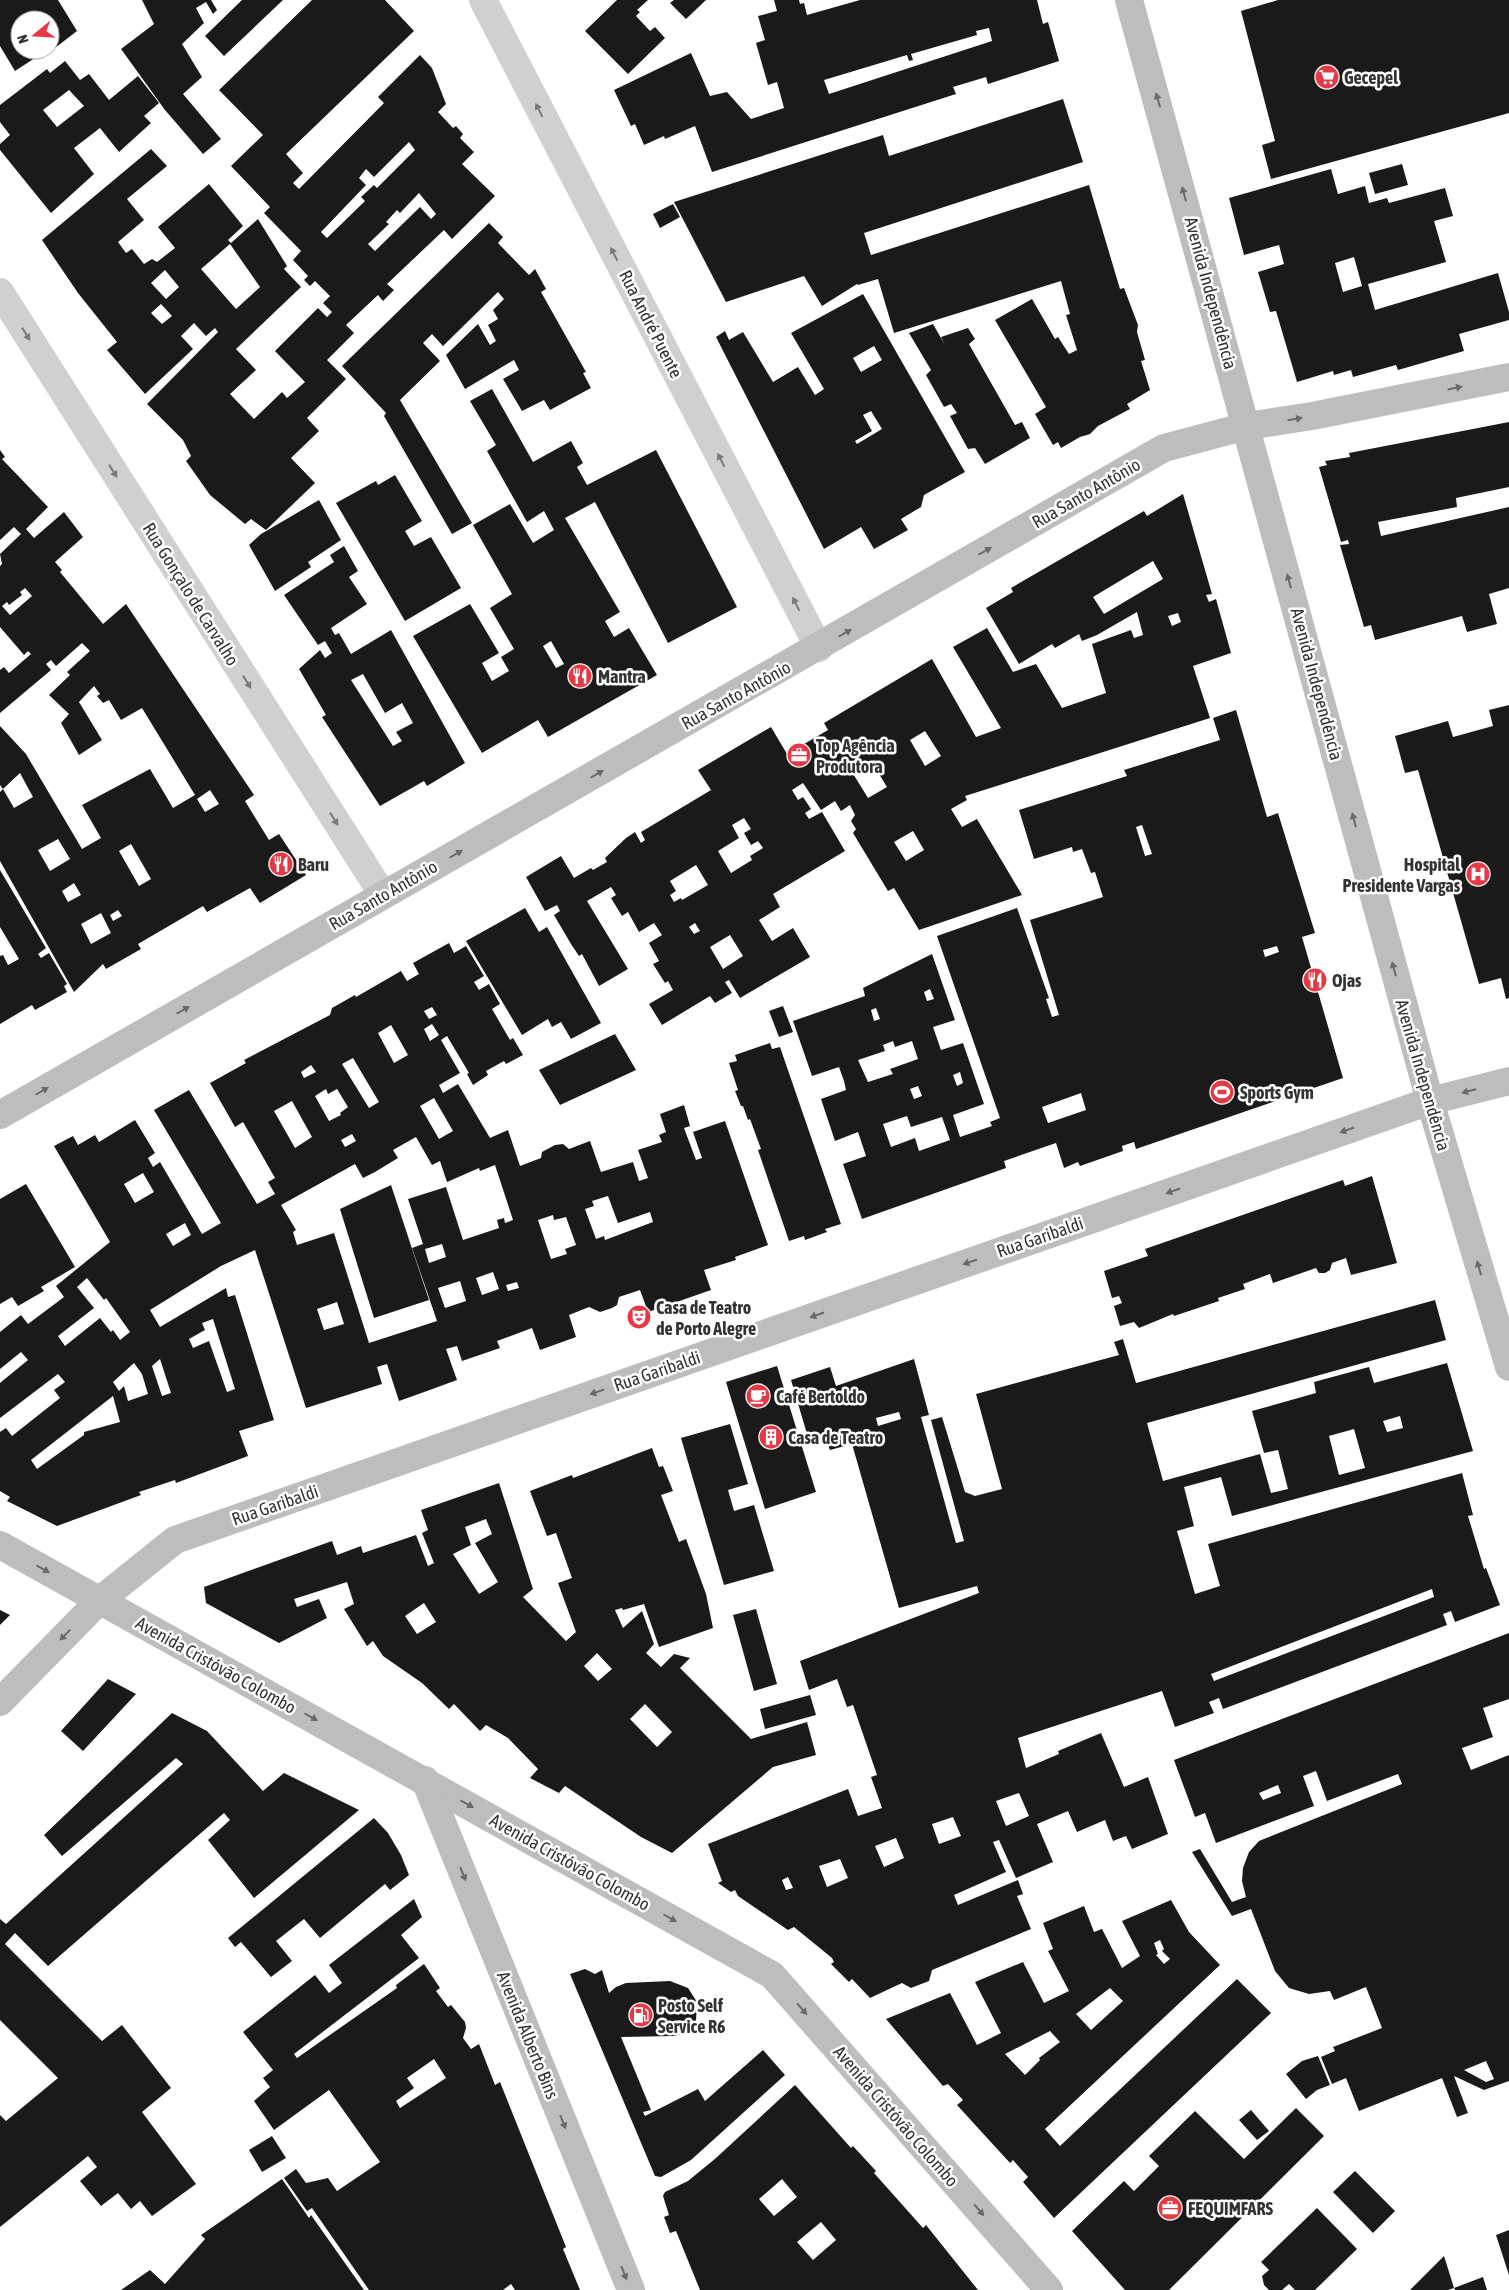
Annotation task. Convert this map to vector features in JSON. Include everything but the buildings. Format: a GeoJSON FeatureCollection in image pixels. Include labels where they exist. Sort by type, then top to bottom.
{"type":"FeatureCollection","features":[{"type":"Feature","properties":{"kind":"street","name":"Rua André Puente"},"geometry":{"type":"LineString","coordinates":[[483,0],[819,648]]}},
{"type":"Feature","properties":{"kind":"street","name":"Avenida Independência"},"geometry":{"type":"LineString","coordinates":[[1130,0],[1430,1101],[1509,1367]]}},
{"type":"Feature","properties":{"kind":"street","name":"Rua Gonçalo de Carvalho"},"geometry":{"type":"LineString","coordinates":[[0,292],[383,895]]}},
{"type":"Feature","properties":{"kind":"street","name":"Rua Santo Antônio"},"geometry":{"type":"LineString","coordinates":[[0,1115],[819,648],[1164,448],[1247,426],[1322,414],[1509,377]]}},
{"type":"Feature","properties":{"kind":"street","name":"Rua Garibaldi"},"geometry":{"type":"LineString","coordinates":[[0,1702],[100,1601],[175,1540],[1430,1101],[1509,1081]]}},
{"type":"Feature","properties":{"kind":"street","name":"Avenida Cristóvão Colombo"},"geometry":{"type":"LineString","coordinates":[[0,1545],[772,1975],[1050,2290]]}},
{"type":"Feature","properties":{"kind":"street","name":"Avenida Alberto Bins"},"geometry":{"type":"LineString","coordinates":[[424,1780],[631,2290]]}},
{"type":"Feature","properties":{"kind":"place","name":"Gecepel"},"geometry":{"type":"Point","coordinates":[1327,77]}},
{"type":"Feature","properties":{"kind":"place","name":"Mantra"},"geometry":{"type":"Point","coordinates":[580,676]}},
{"type":"Feature","properties":{"kind":"place","name":"Top Agência Produtora"},"geometry":{"type":"Point","coordinates":[799,755]}},
{"type":"Feature","properties":{"kind":"place","name":"Baru"},"geometry":{"type":"Point","coordinates":[281,864]}},
{"type":"Feature","properties":{"kind":"place","name":"Hospital Presidente Vargas"},"geometry":{"type":"Point","coordinates":[1478,874]}},
{"type":"Feature","properties":{"kind":"place","name":"Ojas"},"geometry":{"type":"Point","coordinates":[1315,980]}},
{"type":"Feature","properties":{"kind":"place","name":"Sports Gym"},"geometry":{"type":"Point","coordinates":[1222,1092]}},
{"type":"Feature","properties":{"kind":"place","name":"Casa de Teatro de Porto Alegre"},"geometry":{"type":"Point","coordinates":[639,1317]}},
{"type":"Feature","properties":{"kind":"place","name":"Café Bertoldo"},"geometry":{"type":"Point","coordinates":[758,1396]}},
{"type":"Feature","properties":{"kind":"place","name":"Casa de Teatro"},"geometry":{"type":"Point","coordinates":[771,1437]}},
{"type":"Feature","properties":{"kind":"place","name":"Posto Self Service R6"},"geometry":{"type":"Point","coordinates":[641,2015]}},
{"type":"Feature","properties":{"kind":"place","name":"FEQUIMFARS"},"geometry":{"type":"Point","coordinates":[1170,2208]}}]}
